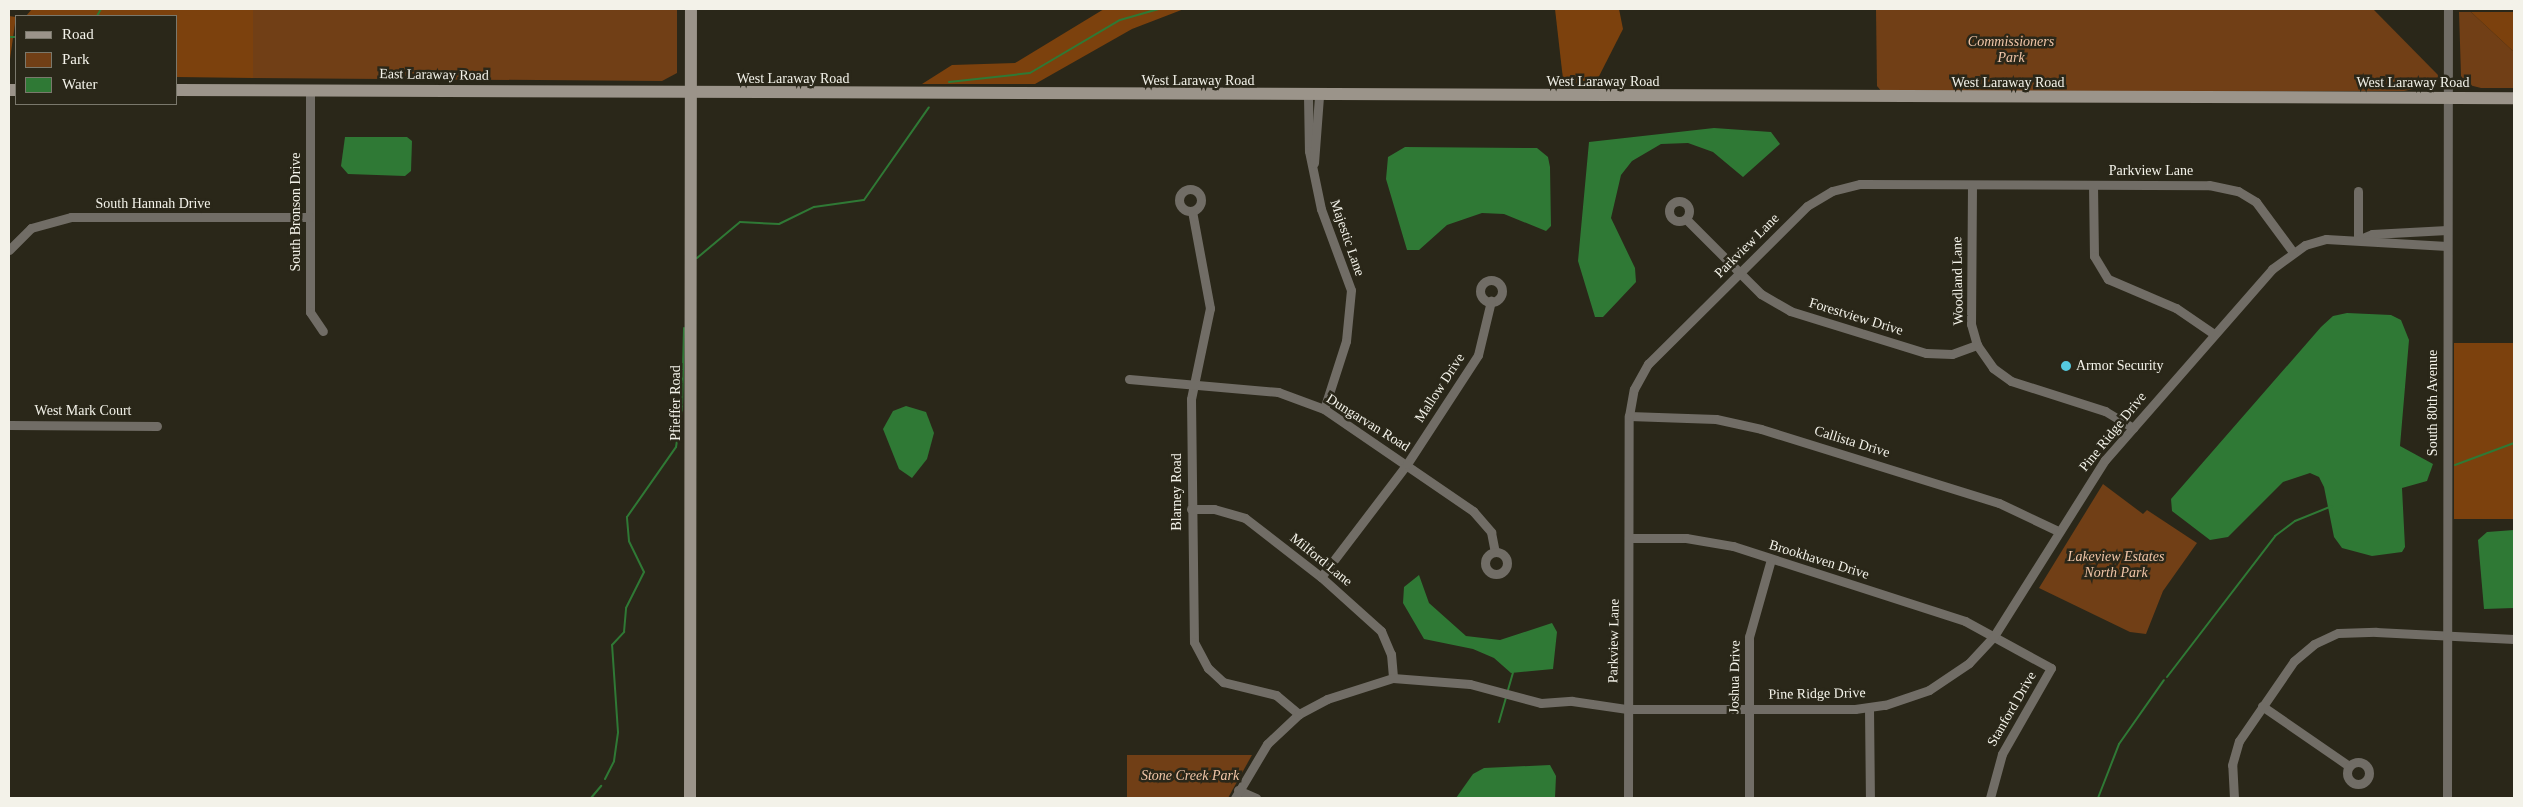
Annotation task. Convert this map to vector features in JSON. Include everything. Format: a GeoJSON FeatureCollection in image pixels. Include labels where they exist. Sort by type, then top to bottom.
{"type":"FeatureCollection","features":[{"type":"Feature","properties":{"kind":"main road","name":"Pfieffer Road"},"geometry":{"type":"LineString","coordinates":[[690,798],[691,9]]}},
{"type":"Feature","properties":{"kind":"main road","name":"East Laraway Road"},"geometry":{"type":"LineString","coordinates":[[178,90],[691,94]]}},
{"type":"Feature","properties":{"kind":"main road","name":"West Laraway Road"},"geometry":{"type":"LineString","coordinates":[[691,94],[2514,98]]}},
{"type":"Feature","properties":{"kind":"street","name":"South 80th Avenue"},"geometry":{"type":"LineString","coordinates":[[2447,798],[2448,9]]}},
{"type":"Feature","properties":{"kind":"street","name":"South Bronson Drive"},"geometry":{"type":"LineString","coordinates":[[310,90],[310,312],[323,331]]}},
{"type":"Feature","properties":{"kind":"street","name":"Majestic Lane"},"geometry":{"type":"LineString","coordinates":[[1314,96],[1309,152],[1314,163],[1322,209],[1344,265],[1351,299],[1346,340],[1324,409]]}},
{"type":"Feature","properties":{"kind":"street","name":"Parkview Lane"},"geometry":{"type":"LineString","coordinates":[[1628,798],[1629,416],[1634,389],[1648,364],[1806,206],[1832,190],[1860,184],[2209,185],[2238,191],[2266,210],[2293,252]]}},
{"type":"Feature","properties":{"kind":"street","name":"Woodland Lane"},"geometry":{"type":"LineString","coordinates":[[1972,185],[1971,324],[1977,346],[1993,368],[2011,381],[2105,411],[2133,428]]}},
{"type":"Feature","properties":{"kind":"street"},"geometry":{"type":"LineString","coordinates":[[2093,185],[2094,256],[2108,279],[2176,308],[2214,334]]}},
{"type":"Feature","properties":{"kind":"street"},"geometry":{"type":"LineString","coordinates":[[2358,191],[2358,240]]}},
{"type":"Feature","properties":{"kind":"street","name":"Blarney Road"},"geometry":{"type":"LineString","coordinates":[[1192,211],[1210,308],[1194,382],[1191,509],[1192,632],[1197,650],[1223,682],[1276,695],[1299,714]]}},
{"type":"Feature","properties":{"kind":"street","name":"South Hannah Drive"},"geometry":{"type":"LineString","coordinates":[[9,250],[31,228],[71,217],[309,217]]}},
{"type":"Feature","properties":{"kind":"street","name":"Forestview Drive"},"geometry":{"type":"LineString","coordinates":[[1686,219],[1761,294],[1790,312],[1918,351],[1952,354],[1977,346]]}},
{"type":"Feature","properties":{"kind":"street","name":"Pine Ridge Drive"},"geometry":{"type":"LineString","coordinates":[[2358,240],[2372,234],[2447,230]]}},
{"type":"Feature","properties":{"kind":"street","name":"Pine Ridge Drive"},"geometry":{"type":"LineString","coordinates":[[1237,794],[1267,744],[1299,714],[1327,699],[1393,678],[1432,678],[1518,698],[1627,709],[1870,708],[1941,684],[1969,664],[1994,636],[2058,531],[2105,460],[2272,269],[2293,252],[2326,239],[2447,246]]}},
{"type":"Feature","properties":{"kind":"street","name":"Mallow Drive"},"geometry":{"type":"LineString","coordinates":[[1321,577],[1407,464],[1478,355],[1491,302]]}},
{"type":"Feature","properties":{"kind":"street","name":"Dungarvan Road"},"geometry":{"type":"LineString","coordinates":[[1129,379],[1194,382],[1278,392],[1324,409],[1407,464],[1480,517],[1491,532],[1495,552]]}},
{"type":"Feature","properties":{"kind":"street","name":"Callista Drive"},"geometry":{"type":"LineString","coordinates":[[1629,416],[1716,419],[1755,427],[1998,503],[2058,531]]}},
{"type":"Feature","properties":{"kind":"street","name":"West Mark Court"},"geometry":{"type":"LineString","coordinates":[[9,425],[158,426]]}},
{"type":"Feature","properties":{"kind":"street","name":"Milford Lane"},"geometry":{"type":"LineString","coordinates":[[1191,509],[1214,509],[1244,518],[1321,577],[1381,631],[1391,654],[1393,678]]}},
{"type":"Feature","properties":{"kind":"street","name":"Brookhaven Drive"},"geometry":{"type":"LineString","coordinates":[[1629,538],[1702,539],[1965,621],[1994,636]]}},
{"type":"Feature","properties":{"kind":"street","name":"Joshua Drive"},"geometry":{"type":"LineString","coordinates":[[1749,798],[1750,630],[1771,559]]}},
{"type":"Feature","properties":{"kind":"street"},"geometry":{"type":"LineString","coordinates":[[2234,798],[2235,752],[2262,706],[2294,661],[2314,644],[2338,633],[2514,639]]}},
{"type":"Feature","properties":{"kind":"street","name":"Stanford Drive"},"geometry":{"type":"LineString","coordinates":[[1990,798],[2002,754],[2051,668],[1994,636]]}},
{"type":"Feature","properties":{"kind":"street"},"geometry":{"type":"LineString","coordinates":[[2262,706],[2349,766]]}},
{"type":"Feature","properties":{"kind":"street"},"geometry":{"type":"LineString","coordinates":[[1870,708],[1870,798]]}},
{"type":"Feature","properties":{"kind":"street"},"geometry":{"type":"LineString","coordinates":[[1237,794],[1256,798]]}},
{"type":"Feature","properties":{"kind":"green space"},"geometry":{"type":"Polygon","coordinates":[[[253,9],[677,9],[677,73],[662,81],[253,78],[253,9]]]}},
{"type":"Feature","properties":{"kind":"green space","name":"Commissioners Park"},"geometry":{"type":"Polygon","coordinates":[[[1876,9],[2373,9],[2439,76],[2432,85],[2404,91],[1882,92],[1877,86],[1876,9]]]}},
{"type":"Feature","properties":{"kind":"green space"},"geometry":{"type":"Polygon","coordinates":[[[2459,12],[2471,12],[2514,52],[2514,88],[2481,88],[2469,85],[2461,76],[2459,12]]]}},
{"type":"Feature","properties":{"kind":"green space","name":"Lakeview Estates North Park"},"geometry":{"type":"Polygon","coordinates":[[[2103,484],[2143,514],[2147,510],[2197,543],[2163,591],[2146,634],[2130,632],[2039,588],[2103,484]]]}},
{"type":"Feature","properties":{"kind":"green space","name":"Stone Creek Park"},"geometry":{"type":"Polygon","coordinates":[[[1127,755],[1252,755],[1228,798],[1127,798],[1127,755]]]}},
{"type":"Feature","properties":{"kind":"shaded area"},"geometry":{"type":"Polygon","coordinates":[[[32,9],[253,9],[253,78],[178,77],[178,15],[27,15],[32,9]]]}},
{"type":"Feature","properties":{"kind":"shaded area"},"geometry":{"type":"Polygon","coordinates":[[[1104,9],[1184,9],[1132,29],[1035,84],[922,84],[952,65],[1015,63],[1104,9]]]}},
{"type":"Feature","properties":{"kind":"shaded area"},"geometry":{"type":"Polygon","coordinates":[[[1555,9],[1619,9],[1623,29],[1593,88],[1564,88],[1555,9]]]}},
{"type":"Feature","properties":{"kind":"shaded area"},"geometry":{"type":"Polygon","coordinates":[[[2471,12],[2514,12],[2514,52],[2471,12]]]}},
{"type":"Feature","properties":{"kind":"shaded area"},"geometry":{"type":"Polygon","coordinates":[[[9,16],[15,17],[15,24],[9,66],[9,16]]]}},
{"type":"Feature","properties":{"kind":"shaded area"},"geometry":{"type":"Polygon","coordinates":[[[2454,343],[2514,343],[2514,519],[2454,519],[2454,343]]]}},
{"type":"Feature","properties":{"kind":"water"},"geometry":{"type":"Polygon","coordinates":[[[1714,128],[1771,132],[1780,144],[1743,177],[1713,152],[1688,143],[1661,144],[1632,161],[1621,175],[1611,218],[1635,268],[1636,282],[1603,317],[1595,317],[1578,261],[1589,142],[1714,128]]]}},
{"type":"Feature","properties":{"kind":"water"},"geometry":{"type":"Polygon","coordinates":[[[345,137],[407,137],[412,141],[411,171],[405,176],[348,174],[341,166],[345,137]]]}},
{"type":"Feature","properties":{"kind":"water"},"geometry":{"type":"Polygon","coordinates":[[[1405,147],[1537,148],[1548,157],[1550,167],[1551,226],[1546,231],[1504,214],[1482,213],[1447,225],[1419,250],[1407,250],[1386,179],[1388,157],[1405,147]]]}},
{"type":"Feature","properties":{"kind":"water"},"geometry":{"type":"Polygon","coordinates":[[[2347,313],[2391,315],[2401,320],[2409,340],[2400,446],[2433,464],[2427,481],[2402,488],[2405,547],[2402,552],[2372,556],[2342,548],[2334,537],[2324,487],[2319,477],[2310,473],[2283,482],[2228,537],[2210,540],[2172,511],[2171,499],[2321,327],[2333,316],[2347,313]]]}},
{"type":"Feature","properties":{"kind":"water"},"geometry":{"type":"Polygon","coordinates":[[[906,406],[926,412],[934,433],[927,459],[912,478],[899,469],[883,429],[893,411],[906,406]]]}},
{"type":"Feature","properties":{"kind":"water"},"geometry":{"type":"Polygon","coordinates":[[[2514,530],[2514,608],[2484,609],[2478,540],[2487,532],[2514,530]]]}},
{"type":"Feature","properties":{"kind":"water"},"geometry":{"type":"Polygon","coordinates":[[[1419,575],[1429,603],[1466,636],[1500,640],[1552,623],[1557,632],[1553,669],[1511,673],[1494,658],[1473,649],[1424,639],[1403,603],[1404,587],[1419,575]]]}},
{"type":"Feature","properties":{"kind":"water"},"geometry":{"type":"Polygon","coordinates":[[[1550,765],[1556,776],[1555,798],[1456,798],[1473,774],[1484,768],[1550,765]]]}},
{"type":"Feature","properties":{"kind":"waterway"},"geometry":{"type":"LineString","coordinates":[[98,15],[101,9]]}},
{"type":"Feature","properties":{"kind":"waterway"},"geometry":{"type":"LineString","coordinates":[[949,82],[1030,73],[1120,20],[1159,9]]}},
{"type":"Feature","properties":{"kind":"waterway"},"geometry":{"type":"LineString","coordinates":[[9,37],[15,37]]}},
{"type":"Feature","properties":{"kind":"waterway"},"geometry":{"type":"LineString","coordinates":[[697,258],[740,222],[779,224],[814,207],[864,200],[929,107]]}},
{"type":"Feature","properties":{"kind":"waterway"},"geometry":{"type":"LineString","coordinates":[[605,779],[614,761],[618,732],[612,645],[624,632],[626,608],[644,572],[629,541],[627,517],[676,447],[682,410],[684,328]]}},
{"type":"Feature","properties":{"kind":"waterway"},"geometry":{"type":"LineString","coordinates":[[2455,465],[2514,443]]}},
{"type":"Feature","properties":{"kind":"waterway"},"geometry":{"type":"LineString","coordinates":[[2167,677],[2275,536],[2295,521],[2332,506]]}},
{"type":"Feature","properties":{"kind":"waterway"},"geometry":{"type":"LineString","coordinates":[[1508,690],[1513,673]]}},
{"type":"Feature","properties":{"kind":"waterway"},"geometry":{"type":"LineString","coordinates":[[2098,798],[2119,744],[2164,680]]}},
{"type":"Feature","properties":{"kind":"waterway"},"geometry":{"type":"LineString","coordinates":[[1499,722],[1506,697]]}},
{"type":"Feature","properties":{"kind":"waterway"},"geometry":{"type":"LineString","coordinates":[[591,798],[601,786]]}},
{"type":"Feature","properties":{"kind":"place","name":"Armor Security"},"geometry":{"type":"Point","coordinates":[2066,366]}}]}
